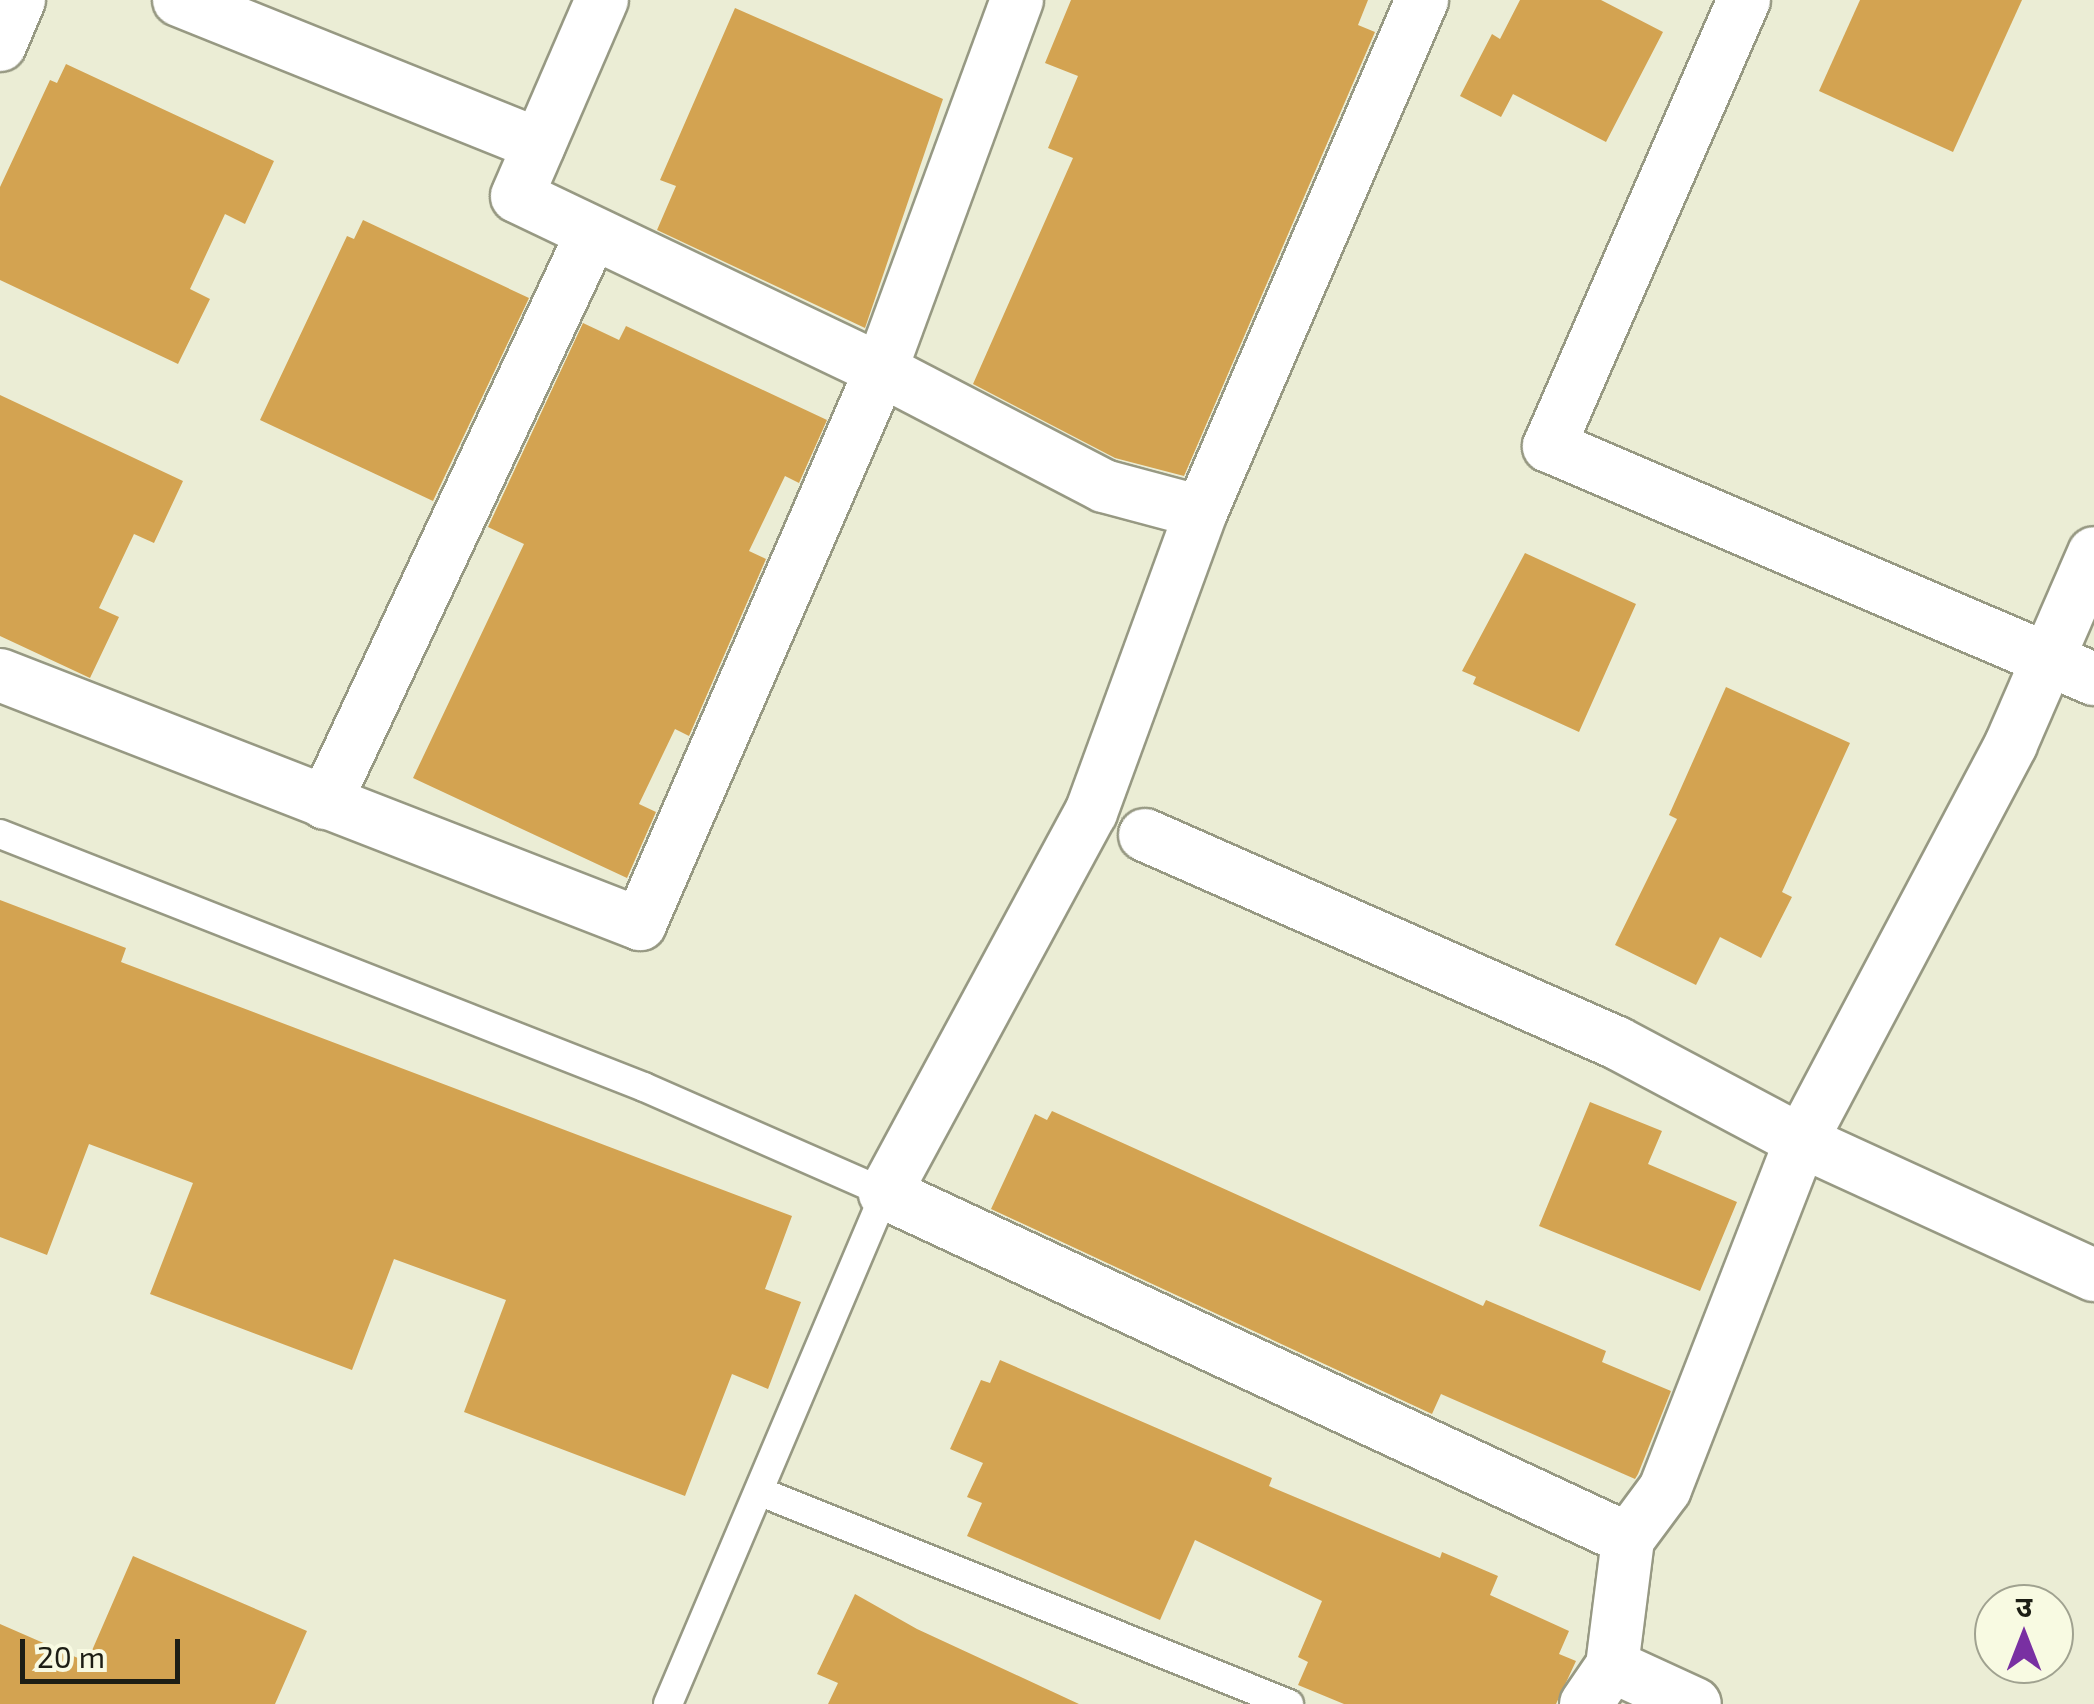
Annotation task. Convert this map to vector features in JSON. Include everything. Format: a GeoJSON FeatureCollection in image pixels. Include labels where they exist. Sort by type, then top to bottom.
{"type":"FeatureCollection","features":[{"type":"Feature","properties":{"kind":"street"},"geometry":{"type":"LineString","coordinates":[[0,44],[19,0]]}},
{"type":"Feature","properties":{"kind":"street"},"geometry":{"type":"LineString","coordinates":[[179,0],[539,146]]}},
{"type":"Feature","properties":{"kind":"street"},"geometry":{"type":"LineString","coordinates":[[602,0],[517,196],[592,236],[881,370],[1104,486],[1200,512]]}},
{"type":"Feature","properties":{"kind":"street"},"geometry":{"type":"LineString","coordinates":[[0,675],[640,924],[881,370],[1017,0]]}},
{"type":"Feature","properties":{"kind":"street"},"geometry":{"type":"LineString","coordinates":[[1422,0],[1200,512],[1091,812],[885,1193],[1628,1539]]}},
{"type":"Feature","properties":{"kind":"street"},"geometry":{"type":"LineString","coordinates":[[1744,0],[1548,446],[2071,669]]}},
{"type":"Feature","properties":{"kind":"street"},"geometry":{"type":"LineString","coordinates":[[325,804],[592,236]]}},
{"type":"Feature","properties":{"kind":"street"},"geometry":{"type":"LineString","coordinates":[[1696,1704],[1599,1685],[1628,1539],[1665,1489],[1801,1141],[2010,744],[2071,669],[2094,553]]}},
{"type":"Feature","properties":{"kind":"street"},"geometry":{"type":"LineString","coordinates":[[1145,835],[1617,1043],[1801,1141],[2094,1276]]}},
{"type":"Feature","properties":{"kind":"lane"},"geometry":{"type":"LineString","coordinates":[[0,834],[644,1087],[885,1193],[668,1704]]}},
{"type":"Feature","properties":{"kind":"lane"},"geometry":{"type":"LineString","coordinates":[[761,1492],[1289,1704]]}},
{"type":"Feature","properties":{"kind":"building"},"geometry":{"type":"Polygon","coordinates":[[[1071,0],[1368,0],[1358,25],[1375,32],[1184,476],[1115,458],[973,384],[1073,158],[1048,148],[1078,76],[1045,63],[1071,0]]]}},
{"type":"Feature","properties":{"kind":"building"},"geometry":{"type":"Polygon","coordinates":[[[1520,0],[1601,0],[1663,32],[1606,142],[1513,94],[1501,117],[1460,96],[1492,34],[1500,39],[1520,0]]]}},
{"type":"Feature","properties":{"kind":"building"},"geometry":{"type":"Polygon","coordinates":[[[1860,0],[2022,0],[1953,152],[1819,91],[1860,0]]]}},
{"type":"Feature","properties":{"kind":"building"},"geometry":{"type":"Polygon","coordinates":[[[735,8],[943,99],[865,328],[657,230],[676,186],[660,180],[735,8]]]}},
{"type":"Feature","properties":{"kind":"building"},"geometry":{"type":"Polygon","coordinates":[[[66,64],[274,161],[245,224],[225,214],[190,289],[210,299],[178,364],[0,280],[0,187],[50,80],[57,83],[66,64]]]}},
{"type":"Feature","properties":{"kind":"building"},"geometry":{"type":"Polygon","coordinates":[[[363,220],[529,298],[433,501],[260,420],[347,236],[354,239],[363,220]]]}},
{"type":"Feature","properties":{"kind":"building"},"geometry":{"type":"Polygon","coordinates":[[[583,323],[619,340],[626,326],[827,420],[799,483],[785,476],[749,551],[766,559],[689,736],[675,729],[639,804],[656,812],[627,878],[413,778],[524,544],[488,527],[583,323]]]}},
{"type":"Feature","properties":{"kind":"building"},"geometry":{"type":"Polygon","coordinates":[[[0,395],[183,481],[154,543],[134,534],[99,608],[119,617],[90,678],[0,636],[0,395]]]}},
{"type":"Feature","properties":{"kind":"building"},"geometry":{"type":"Polygon","coordinates":[[[1525,553],[1636,604],[1579,732],[1473,684],[1476,677],[1462,671],[1525,553]]]}},
{"type":"Feature","properties":{"kind":"building"},"geometry":{"type":"Polygon","coordinates":[[[1726,687],[1850,743],[1782,892],[1792,897],[1761,958],[1720,937],[1696,985],[1615,945],[1677,819],[1669,815],[1726,687]]]}},
{"type":"Feature","properties":{"kind":"building"},"geometry":{"type":"Polygon","coordinates":[[[0,900],[126,948],[121,962],[792,1216],[765,1289],[801,1302],[768,1389],[732,1374],[685,1496],[464,1412],[506,1300],[394,1259],[352,1370],[150,1294],[193,1183],[89,1144],[47,1255],[0,1237],[0,900]]]}},
{"type":"Feature","properties":{"kind":"building"},"geometry":{"type":"Polygon","coordinates":[[[1590,1102],[1662,1131],[1648,1164],[1737,1202],[1700,1291],[1539,1226],[1590,1102]]]}},
{"type":"Feature","properties":{"kind":"building"},"geometry":{"type":"Polygon","coordinates":[[[1052,1111],[1483,1306],[1486,1300],[1606,1351],[1602,1362],[1671,1391],[1635,1479],[1441,1394],[1432,1414],[991,1209],[1035,1114],[1047,1120],[1052,1111]]]}},
{"type":"Feature","properties":{"kind":"building"},"geometry":{"type":"Polygon","coordinates":[[[1000,1360],[1272,1478],[1269,1486],[1440,1558],[1442,1552],[1498,1576],[1490,1595],[1569,1631],[1559,1654],[1576,1661],[1556,1704],[1344,1704],[1298,1685],[1308,1662],[1298,1657],[1322,1601],[1195,1540],[1160,1620],[967,1536],[982,1503],[967,1497],[983,1463],[950,1449],[981,1380],[990,1383],[1000,1360]]]}},
{"type":"Feature","properties":{"kind":"building"},"geometry":{"type":"Polygon","coordinates":[[[133,1556],[307,1631],[275,1704],[0,1704],[0,1624],[87,1662],[133,1556]]]}},
{"type":"Feature","properties":{"kind":"building"},"geometry":{"type":"Polygon","coordinates":[[[855,1594],[917,1629],[1079,1704],[828,1704],[838,1683],[817,1674],[855,1594]]]}}]}
